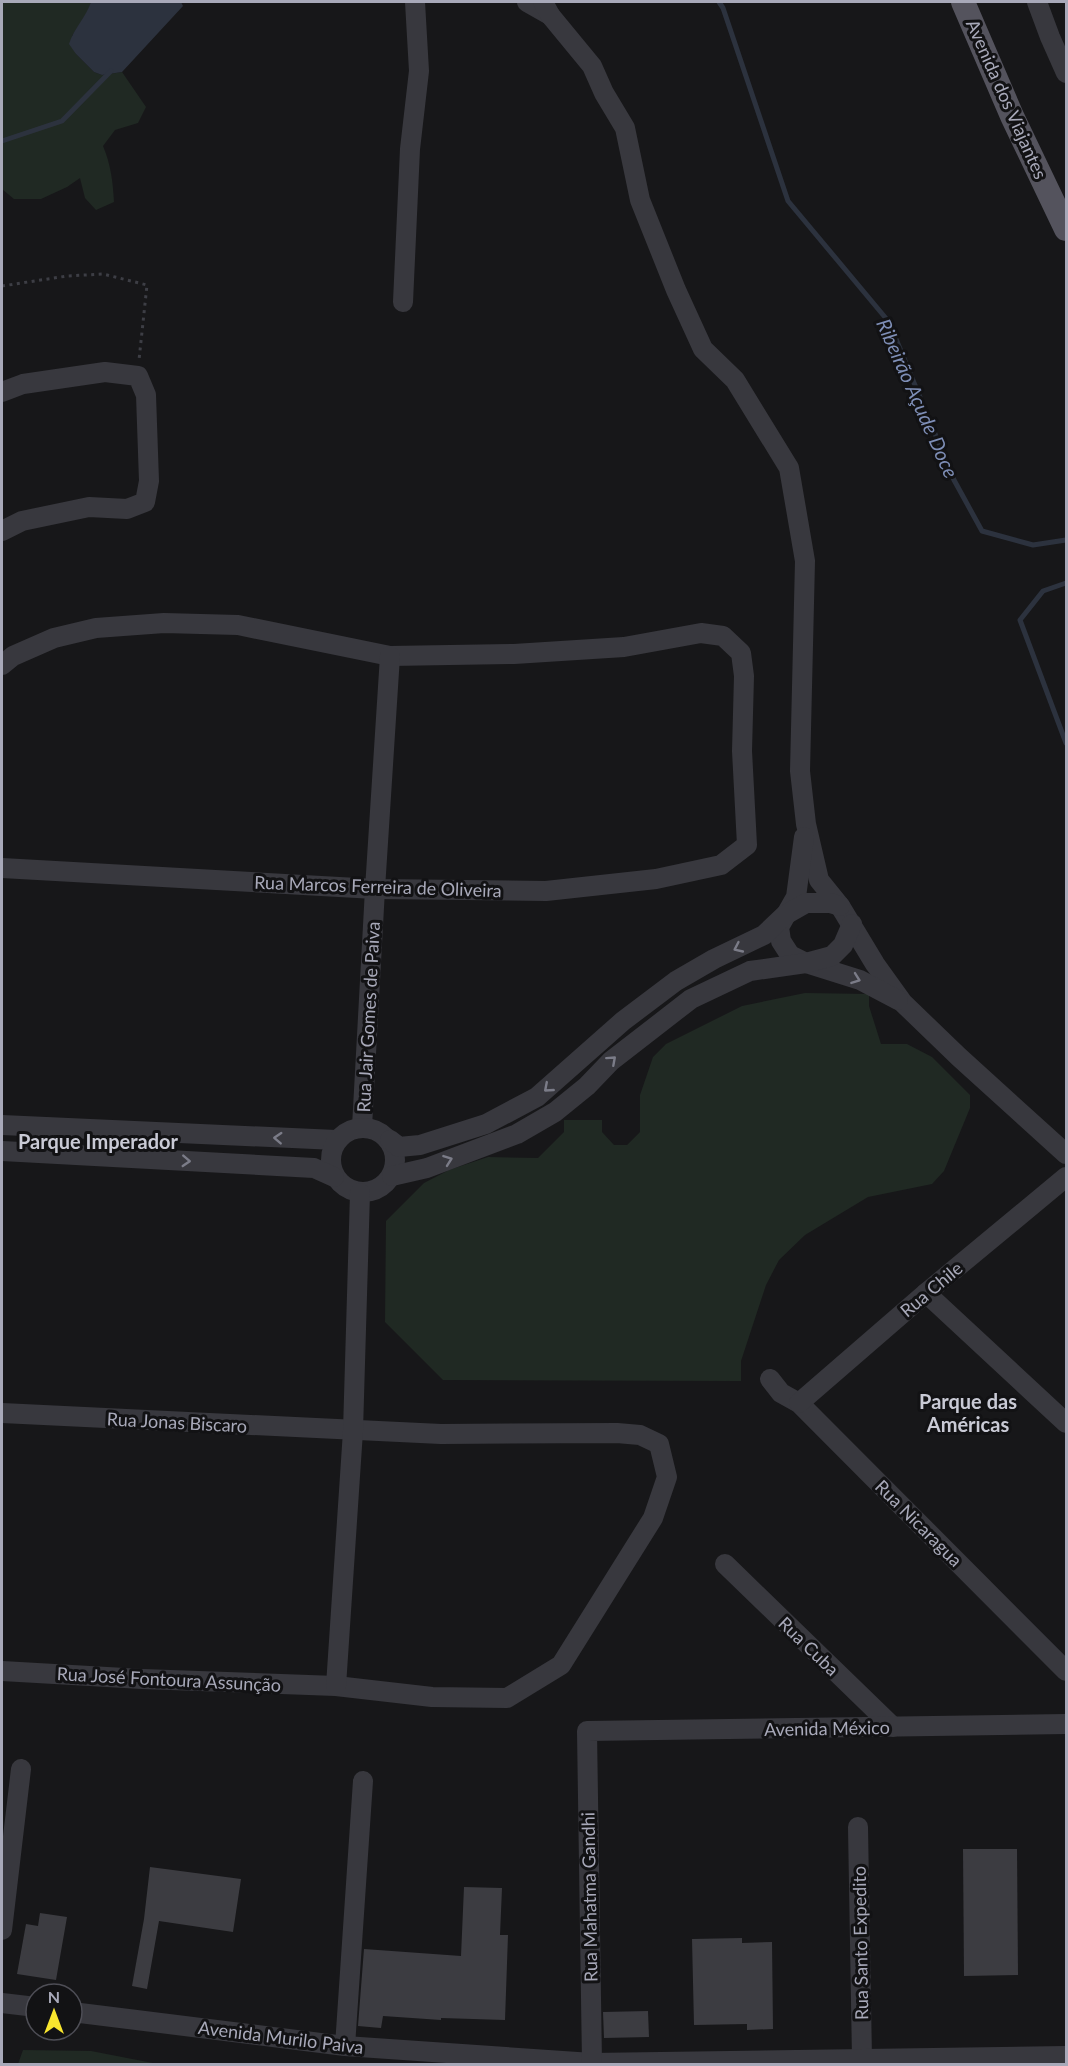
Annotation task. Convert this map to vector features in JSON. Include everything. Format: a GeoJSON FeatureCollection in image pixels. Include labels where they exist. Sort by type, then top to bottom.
{"type":"FeatureCollection","features":[{"type":"Feature","properties":{"kind":"main road","name":"Avenida dos Viajantes"},"geometry":{"type":"LineString","coordinates":[[963,2],[1012,116],[1066,229]]}},
{"type":"Feature","properties":{"kind":"street"},"geometry":{"type":"LineString","coordinates":[[403,302],[410,149],[419,71],[415,2]]}},
{"type":"Feature","properties":{"kind":"street"},"geometry":{"type":"LineString","coordinates":[[527,2],[547,8],[592,66],[603,93],[625,128],[640,200],[676,290],[703,348],[735,380],[789,468],[805,561],[800,771],[806,824],[819,880],[840,906],[875,964],[903,1003],[1066,1154]]}},
{"type":"Feature","properties":{"kind":"street"},"geometry":{"type":"LineString","coordinates":[[1037,2],[1066,73]]}},
{"type":"Feature","properties":{"kind":"street"},"geometry":{"type":"LineString","coordinates":[[2,392],[23,384],[105,372],[138,376],[146,395],[149,481],[145,502],[127,509],[89,507],[22,521],[2,531]]}},
{"type":"Feature","properties":{"kind":"street"},"geometry":{"type":"LineString","coordinates":[[2,665],[13,656],[54,638],[96,628],[164,623],[238,625],[390,656]]}},
{"type":"Feature","properties":{"kind":"street","name":"Rua Marcos Ferreira de Oliveira"},"geometry":{"type":"LineString","coordinates":[[2,868],[375,889],[546,891],[656,879],[721,865],[747,845],[741,752],[744,676],[741,653],[723,636],[701,633],[624,647],[514,654],[390,656]]}},
{"type":"Feature","properties":{"kind":"street","name":"Rua Jair Gomes de Paiva"},"geometry":{"type":"LineString","coordinates":[[362,1127],[390,656]]}},
{"type":"Feature","properties":{"kind":"street"},"geometry":{"type":"LineString","coordinates":[[806,824],[796,897],[779,927],[781,941],[790,955],[806,963],[860,980],[903,1003]]}},
{"type":"Feature","properties":{"kind":"street"},"geometry":{"type":"LineString","coordinates":[[334,1177],[330,1158],[336,1140],[347,1130],[362,1127],[377,1130],[399,1147],[420,1145],[486,1124],[537,1097],[623,1021],[676,981],[714,959],[764,935],[785,915],[806,903],[830,903],[840,906]]}},
{"type":"Feature","properties":{"kind":"street"},"geometry":{"type":"LineString","coordinates":[[2,1151],[314,1168],[334,1177],[345,1188],[360,1192],[379,1189],[392,1176],[427,1168],[517,1134],[555,1112],[588,1086],[611,1061],[691,999],[750,971],[806,963],[832,956],[843,945],[852,924]]}},
{"type":"Feature","properties":{"kind":"street"},"geometry":{"type":"LineString","coordinates":[[2,1125],[336,1140]]}},
{"type":"Feature","properties":{"kind":"street"},"geometry":{"type":"LineString","coordinates":[[390,1140],[396,1158],[392,1176]]}},
{"type":"Feature","properties":{"kind":"street","name":"Rua Chile"},"geometry":{"type":"LineString","coordinates":[[799,1403],[926,1293],[1066,1178]]}},
{"type":"Feature","properties":{"kind":"street"},"geometry":{"type":"LineString","coordinates":[[336,1686],[352,1431],[360,1192]]}},
{"type":"Feature","properties":{"kind":"street"},"geometry":{"type":"LineString","coordinates":[[926,1293],[1066,1424]]}},
{"type":"Feature","properties":{"kind":"street","name":"Rua Nicaragua"},"geometry":{"type":"LineString","coordinates":[[770,1378],[782,1393],[799,1403],[1066,1671]]}},
{"type":"Feature","properties":{"kind":"street","name":"Rua Jonas Biscaro"},"geometry":{"type":"LineString","coordinates":[[2,1413],[441,1434],[617,1432],[640,1435],[659,1444],[667,1478],[653,1518],[561,1665],[507,1698],[432,1697],[336,1686]]}},
{"type":"Feature","properties":{"kind":"street","name":"Rua Cuba"},"geometry":{"type":"LineString","coordinates":[[726,1564],[893,1727]]}},
{"type":"Feature","properties":{"kind":"street","name":"Rua José Fontoura Assunção"},"geometry":{"type":"LineString","coordinates":[[2,1671],[336,1686]]}},
{"type":"Feature","properties":{"kind":"street","name":"Avenida México"},"geometry":{"type":"LineString","coordinates":[[587,1731],[1066,1724]]}},
{"type":"Feature","properties":{"kind":"street","name":"Rua Mahatma Gandhi"},"geometry":{"type":"LineString","coordinates":[[587,1731],[592,2063]]}},
{"type":"Feature","properties":{"kind":"street"},"geometry":{"type":"LineString","coordinates":[[2,1930],[21,1769]]}},
{"type":"Feature","properties":{"kind":"street"},"geometry":{"type":"LineString","coordinates":[[345,2046],[363,1781]]}},
{"type":"Feature","properties":{"kind":"street","name":"Rua Santo Expedito"},"geometry":{"type":"LineString","coordinates":[[858,1827],[862,2059]]}},
{"type":"Feature","properties":{"kind":"street"},"geometry":{"type":"LineString","coordinates":[[2,2002],[24,2005]]}},
{"type":"Feature","properties":{"kind":"street","name":"Avenida Murilo Paiva"},"geometry":{"type":"LineString","coordinates":[[84,2013],[345,2046],[592,2063],[812,2062],[862,2059],[999,2060],[1066,2056]]}},
{"type":"Feature","properties":{"kind":"path"},"geometry":{"type":"LineString","coordinates":[[2,286],[103,274],[147,285],[138,376]]}},
{"type":"Feature","properties":{"kind":"shaded area"},"geometry":{"type":"Polygon","coordinates":[[[2,2],[91,2],[72,36],[76,54],[94,72],[102,75],[122,72],[146,107],[138,123],[115,130],[103,146],[111,174],[114,202],[96,210],[85,198],[80,178],[41,199],[14,199],[2,189],[2,2]]]}},
{"type":"Feature","properties":{"kind":"shaded area"},"geometry":{"type":"Polygon","coordinates":[[[805,993],[869,994],[869,1006],[881,1044],[907,1044],[932,1057],[970,1095],[970,1108],[944,1171],[932,1184],[868,1197],[805,1235],[779,1260],[766,1285],[741,1361],[741,1381],[443,1380],[385,1322],[386,1221],[424,1183],[449,1170],[488,1157],[538,1158],[564,1132],[564,1120],[602,1120],[602,1132],[614,1145],[627,1145],[640,1132],[640,1095],[653,1057],[666,1044],[742,1006],[805,993]]]}},
{"type":"Feature","properties":{"kind":"shaded area"},"geometry":{"type":"Polygon","coordinates":[[[23,2050],[91,2051],[158,2064],[18,2064],[23,2050]]]}},
{"type":"Feature","properties":{"kind":"water"},"geometry":{"type":"Polygon","coordinates":[[[91,2],[181,2],[183,6],[122,72],[102,75],[94,72],[69,44],[91,2]]]}},
{"type":"Feature","properties":{"kind":"building"},"geometry":{"type":"Polygon","coordinates":[[[963,1849],[1017,1849],[1018,1975],[964,1976],[963,1849]]]}},
{"type":"Feature","properties":{"kind":"building"},"geometry":{"type":"Polygon","coordinates":[[[150,1867],[241,1879],[233,1932],[159,1921],[147,1989],[132,1986],[144,1919],[150,1867]]]}},
{"type":"Feature","properties":{"kind":"building"},"geometry":{"type":"Polygon","coordinates":[[[464,1887],[502,1888],[500,1935],[508,1935],[505,2020],[441,2018],[441,2020],[383,2016],[381,2028],[358,2026],[364,1949],[461,1956],[464,1887]]]}},
{"type":"Feature","properties":{"kind":"building"},"geometry":{"type":"Polygon","coordinates":[[[40,1913],[67,1917],[56,1980],[17,1974],[26,1924],[38,1926],[40,1913]]]}},
{"type":"Feature","properties":{"kind":"building"},"geometry":{"type":"Polygon","coordinates":[[[742,1938],[742,1943],[772,1942],[773,2029],[747,2030],[747,2024],[694,2025],[692,1939],[742,1938]]]}},
{"type":"Feature","properties":{"kind":"building"},"geometry":{"type":"Polygon","coordinates":[[[648,2011],[649,2037],[604,2038],[603,2012],[648,2011]]]}},
{"type":"Feature","properties":{"kind":"waterway","name":"Ribeirão Açude Doce"},"geometry":{"type":"LineString","coordinates":[[719,2],[723,8],[788,201],[889,322],[954,480],[982,531],[1033,545],[1066,540]]}},
{"type":"Feature","properties":{"kind":"waterway"},"geometry":{"type":"LineString","coordinates":[[2,141],[62,121],[111,71]]}},
{"type":"Feature","properties":{"kind":"waterway","name":"Ribeirão Açude Doce"},"geometry":{"type":"LineString","coordinates":[[1066,583],[1043,591],[1020,620],[1066,743]]}},
{"type":"Feature","properties":{"kind":"district","name":"Parque Imperador"},"geometry":{"type":"Point","coordinates":[98,1141]}},
{"type":"Feature","properties":{"kind":"district","name":"Parque das Américas"},"geometry":{"type":"Point","coordinates":[968,1412]}}]}
